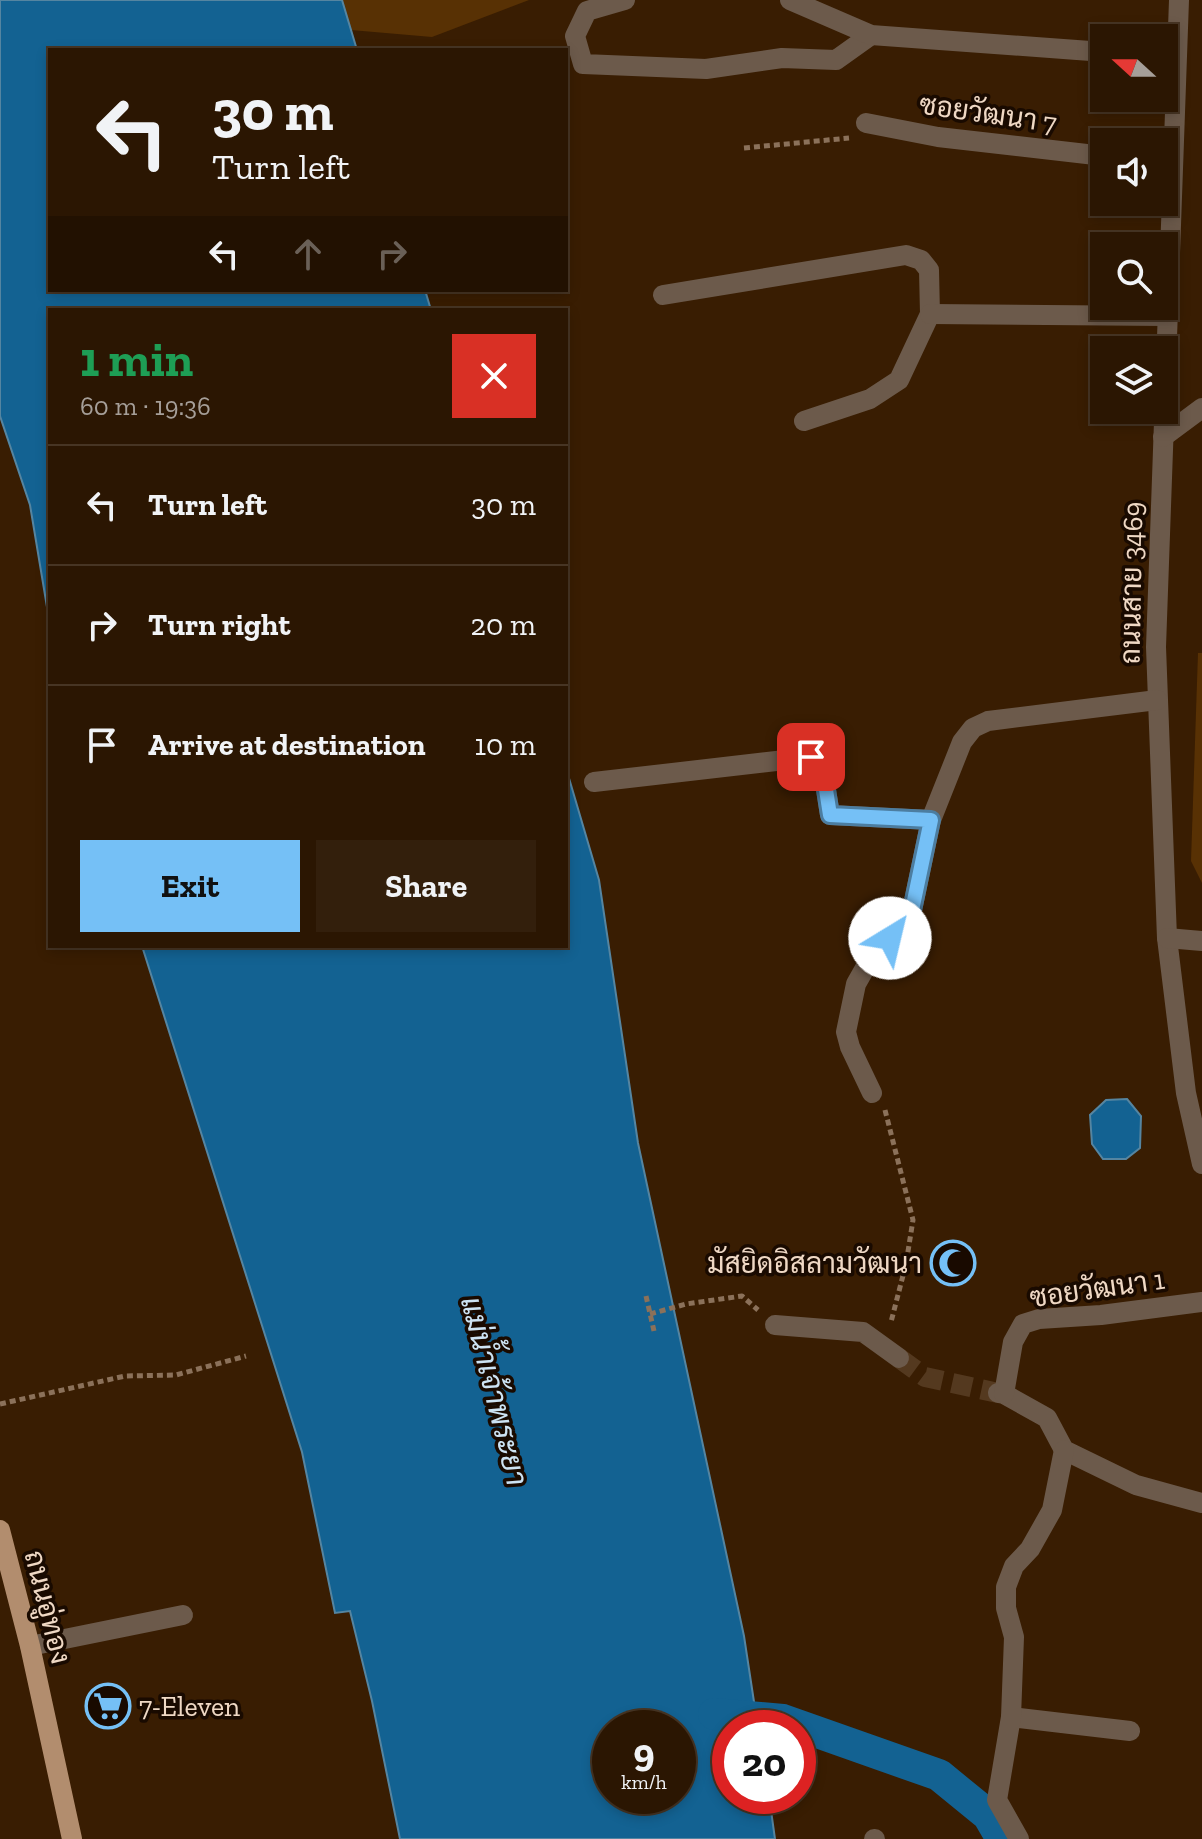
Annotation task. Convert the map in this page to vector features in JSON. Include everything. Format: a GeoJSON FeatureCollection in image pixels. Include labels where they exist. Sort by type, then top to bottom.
{"type":"FeatureCollection","features":[{"type":"Feature","properties":{"kind":"main road","name":"ถนนอู่ทอง"},"geometry":{"type":"LineString","coordinates":[[0,1530],[30,1646],[72,1839]]}},
{"type":"Feature","properties":{"kind":"street"},"geometry":{"type":"LineString","coordinates":[[625,0],[587,11],[575,36],[583,64],[706,69],[782,58],[836,60],[871,35]]}},
{"type":"Feature","properties":{"kind":"street"},"geometry":{"type":"LineString","coordinates":[[790,0],[871,35],[1090,51]]}},
{"type":"Feature","properties":{"kind":"street","name":"ถนนสาย 3469"},"geometry":{"type":"LineString","coordinates":[[1176,24],[1179,0]]}},
{"type":"Feature","properties":{"kind":"street","name":"ซอยวัฒนา 7"},"geometry":{"type":"LineString","coordinates":[[859,131],[1090,154]]}},
{"type":"Feature","properties":{"kind":"street"},"geometry":{"type":"LineString","coordinates":[[663,295],[906,255],[921,260],[929,270],[930,314],[899,380],[870,399],[804,421]]}},
{"type":"Feature","properties":{"kind":"street"},"geometry":{"type":"LineString","coordinates":[[930,314],[1090,315]]}},
{"type":"Feature","properties":{"kind":"street","name":"ถนนสาย 3469"},"geometry":{"type":"LineString","coordinates":[[1167,320],[1157,700],[1167,938],[1186,1093],[1202,1164]]}},
{"type":"Feature","properties":{"kind":"street"},"geometry":{"type":"LineString","coordinates":[[1163,437],[1202,408]]}},
{"type":"Feature","properties":{"kind":"street"},"geometry":{"type":"LineString","coordinates":[[872,1093],[846,1032],[856,984],[869,961],[911,915],[931,820],[962,742],[973,728],[988,721],[1157,700]]}},
{"type":"Feature","properties":{"kind":"street"},"geometry":{"type":"LineString","coordinates":[[594,782],[821,758],[830,815],[931,820]]}},
{"type":"Feature","properties":{"kind":"street"},"geometry":{"type":"LineString","coordinates":[[1167,938],[1202,941]]}},
{"type":"Feature","properties":{"kind":"street","name":"ซอยวัฒนา 1"},"geometry":{"type":"LineString","coordinates":[[1064,1450],[1047,1418],[1001,1393],[1013,1342],[1023,1324],[1039,1319],[1101,1315],[1202,1302]]}},
{"type":"Feature","properties":{"kind":"street"},"geometry":{"type":"LineString","coordinates":[[775,1325],[863,1332],[892,1352]]}},
{"type":"Feature","properties":{"kind":"street"},"geometry":{"type":"LineString","coordinates":[[1019,1839],[997,1800],[1011,1717],[1014,1637],[1006,1608],[1006,1587],[1014,1566],[1030,1549],[1052,1510],[1064,1450],[1136,1485],[1202,1503]]}},
{"type":"Feature","properties":{"kind":"street"},"geometry":{"type":"LineString","coordinates":[[30,1646],[183,1615]]}},
{"type":"Feature","properties":{"kind":"street"},"geometry":{"type":"LineString","coordinates":[[1011,1717],[1130,1731]]}},
{"type":"Feature","properties":{"kind":"path"},"geometry":{"type":"LineString","coordinates":[[744,148],[859,131]]}},
{"type":"Feature","properties":{"kind":"path"},"geometry":{"type":"LineString","coordinates":[[872,1093],[887,1113],[913,1220],[892,1352]]}},
{"type":"Feature","properties":{"kind":"path"},"geometry":{"type":"LineString","coordinates":[[646,1296],[654,1331]]}},
{"type":"Feature","properties":{"kind":"path"},"geometry":{"type":"LineString","coordinates":[[650,1314],[686,1304],[742,1296],[775,1325]]}},
{"type":"Feature","properties":{"kind":"path"},"geometry":{"type":"LineString","coordinates":[[0,1404],[125,1376],[176,1375],[246,1356]]}},
{"type":"Feature","properties":{"kind":"shaded area"},"geometry":{"type":"Polygon","coordinates":[[[342,0],[529,0],[432,37],[351,30],[342,0]]]}},
{"type":"Feature","properties":{"kind":"shaded area"},"geometry":{"type":"Polygon","coordinates":[[[1198,653],[1202,653],[1202,883],[1191,861],[1198,653]]]}},
{"type":"Feature","properties":{"kind":"water"},"geometry":{"type":"Polygon","coordinates":[[[0,0],[342,0],[356,48],[48,48],[48,292],[426,292],[430,308],[48,308],[48,613],[30,505],[0,416],[0,0]]]}},
{"type":"Feature","properties":{"kind":"water","name":"แม่น้ำเจ้าพระยา"},"geometry":{"type":"Polygon","coordinates":[[[568,775],[599,880],[638,1143],[744,1636],[755,1710],[712,1710],[712,1814],[772,1814],[775,1839],[400,1839],[350,1611],[335,1613],[302,1452],[143,948],[568,948],[568,775]]]}},
{"type":"Feature","properties":{"kind":"water"},"geometry":{"type":"Polygon","coordinates":[[[1127,1099],[1141,1116],[1140,1148],[1126,1159],[1103,1159],[1092,1144],[1090,1115],[1106,1100],[1127,1099]]]}},
{"type":"Feature","properties":{"kind":"waterway"},"geometry":{"type":"LineString","coordinates":[[816,1732],[939,1775],[988,1815],[1002,1839]]}},
{"type":"Feature","properties":{"kind":"tunnel"},"geometry":{"type":"LineString","coordinates":[[899,1358],[925,1377],[998,1393]]}},
{"type":"Feature","properties":{"kind":"place","name":"มัสยิดอิสลามวัฒนา"},"geometry":{"type":"Point","coordinates":[953,1263]}},
{"type":"Feature","properties":{"kind":"place","name":"7-Eleven"},"geometry":{"type":"Point","coordinates":[108,1706]}},
{"type":"Feature","properties":{"kind":"route"},"geometry":{"type":"LineString","coordinates":[[811,757],[821,758],[830,815],[931,820],[911,915],[890,938]]}}]}
